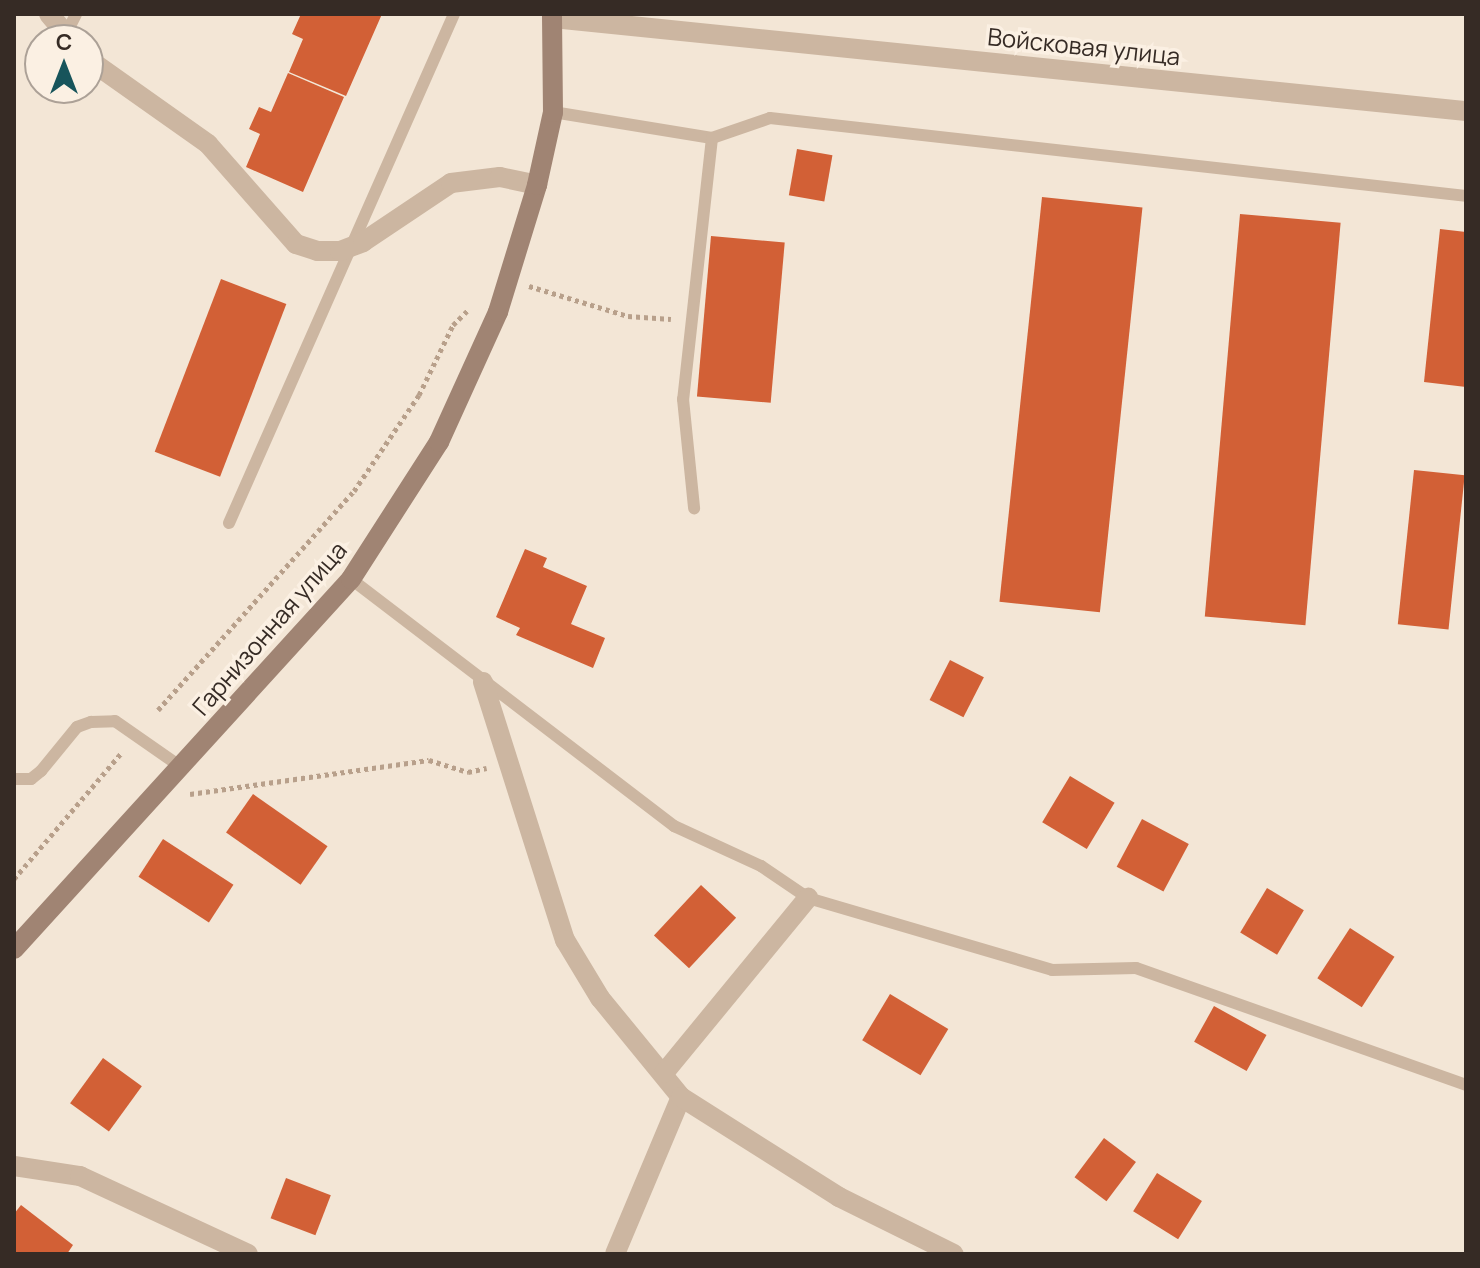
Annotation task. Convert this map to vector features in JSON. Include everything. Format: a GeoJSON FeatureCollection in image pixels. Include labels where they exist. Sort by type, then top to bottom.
{"type":"FeatureCollection","features":[{"type":"Feature","properties":{"kind":"street","name":"Войсковая улица"},"geometry":{"type":"LineString","coordinates":[[554,15],[1466,111]]}},
{"type":"Feature","properties":{"kind":"street","name":"Гарнизонная улица"},"geometry":{"type":"LineString","coordinates":[[14,949],[351,579],[439,442],[498,312],[537,185],[553,112],[554,15]]}},
{"type":"Feature","properties":{"kind":"street"},"geometry":{"type":"LineString","coordinates":[[104,70],[208,144],[296,244],[317,251],[351,247],[451,183],[500,177],[537,185]]}},
{"type":"Feature","properties":{"kind":"street"},"geometry":{"type":"LineString","coordinates":[[483,682],[565,940],[600,998],[681,1097],[839,1197],[954,1254]]}},
{"type":"Feature","properties":{"kind":"street"},"geometry":{"type":"LineString","coordinates":[[664,1073],[808,898]]}},
{"type":"Feature","properties":{"kind":"street"},"geometry":{"type":"LineString","coordinates":[[615,1254],[681,1097]]}},
{"type":"Feature","properties":{"kind":"street"},"geometry":{"type":"LineString","coordinates":[[14,1166],[80,1176],[248,1254]]}},
{"type":"Feature","properties":{"kind":"lane"},"geometry":{"type":"LineString","coordinates":[[229,523],[454,14]]}},
{"type":"Feature","properties":{"kind":"lane"},"geometry":{"type":"LineString","coordinates":[[553,112],[712,138],[770,118],[1466,196]]}},
{"type":"Feature","properties":{"kind":"lane"},"geometry":{"type":"LineString","coordinates":[[694,508],[683,399],[712,138]]}},
{"type":"Feature","properties":{"kind":"lane"},"geometry":{"type":"LineString","coordinates":[[351,579],[674,826],[761,866],[808,898],[1052,970],[1136,968],[1466,1085]]}},
{"type":"Feature","properties":{"kind":"lane"},"geometry":{"type":"LineString","coordinates":[[14,779],[31,779],[77,727],[91,722],[115,721],[181,767]]}},
{"type":"Feature","properties":{"kind":"path"},"geometry":{"type":"LineString","coordinates":[[527,285],[628,316],[692,321]]}},
{"type":"Feature","properties":{"kind":"path"},"geometry":{"type":"LineString","coordinates":[[158,710],[354,491],[419,395],[453,325],[479,300]]}},
{"type":"Feature","properties":{"kind":"path"},"geometry":{"type":"LineString","coordinates":[[14,879],[124,749]]}},
{"type":"Feature","properties":{"kind":"path"},"geometry":{"type":"LineString","coordinates":[[178,797],[429,760],[468,772],[507,765]]}},
{"type":"Feature","properties":{"kind":"building"},"geometry":{"type":"Polygon","coordinates":[[[301,14],[382,14],[346,96],[289,72],[303,39],[292,34],[301,14]]]}},
{"type":"Feature","properties":{"kind":"building"},"geometry":{"type":"Polygon","coordinates":[[[288,73],[344,97],[303,192],[246,167],[260,134],[249,129],[259,107],[271,112],[288,73]]]}},
{"type":"Feature","properties":{"kind":"building"},"geometry":{"type":"Polygon","coordinates":[[[797,149],[832,155],[824,202],[789,195],[797,149]]]}},
{"type":"Feature","properties":{"kind":"building"},"geometry":{"type":"Polygon","coordinates":[[[1042,197],[1142,208],[1100,612],[999,602],[1042,197]]]}},
{"type":"Feature","properties":{"kind":"building"},"geometry":{"type":"Polygon","coordinates":[[[1240,214],[1341,223],[1305,625],[1205,616],[1240,214]]]}},
{"type":"Feature","properties":{"kind":"building"},"geometry":{"type":"Polygon","coordinates":[[[1440,229],[1466,232],[1466,387],[1424,382],[1440,229]]]}},
{"type":"Feature","properties":{"kind":"building"},"geometry":{"type":"Polygon","coordinates":[[[711,236],[785,242],[771,403],[697,396],[711,236]]]}},
{"type":"Feature","properties":{"kind":"building"},"geometry":{"type":"Polygon","coordinates":[[[221,279],[286,304],[220,477],[155,452],[221,279]]]}},
{"type":"Feature","properties":{"kind":"building"},"geometry":{"type":"Polygon","coordinates":[[[1414,470],[1465,475],[1449,629],[1398,624],[1414,470]]]}},
{"type":"Feature","properties":{"kind":"building"},"geometry":{"type":"Polygon","coordinates":[[[525,549],[547,558],[543,567],[587,586],[571,624],[605,638],[593,668],[516,635],[520,628],[496,617],[525,549]]]}},
{"type":"Feature","properties":{"kind":"building"},"geometry":{"type":"Polygon","coordinates":[[[950,660],[984,677],[963,717],[930,700],[950,660]]]}},
{"type":"Feature","properties":{"kind":"building"},"geometry":{"type":"Polygon","coordinates":[[[1070,776],[1115,803],[1087,849],[1042,822],[1070,776]]]}},
{"type":"Feature","properties":{"kind":"building"},"geometry":{"type":"Polygon","coordinates":[[[253,794],[328,846],[301,885],[226,833],[253,794]]]}},
{"type":"Feature","properties":{"kind":"building"},"geometry":{"type":"Polygon","coordinates":[[[1142,819],[1189,844],[1163,892],[1117,867],[1142,819]]]}},
{"type":"Feature","properties":{"kind":"building"},"geometry":{"type":"Polygon","coordinates":[[[163,839],[233,885],[209,922],[138,877],[163,839]]]}},
{"type":"Feature","properties":{"kind":"building"},"geometry":{"type":"Polygon","coordinates":[[[701,885],[736,918],[689,968],[654,935],[701,885]]]}},
{"type":"Feature","properties":{"kind":"building"},"geometry":{"type":"Polygon","coordinates":[[[1267,888],[1304,910],[1277,955],[1240,933],[1267,888]]]}},
{"type":"Feature","properties":{"kind":"building"},"geometry":{"type":"Polygon","coordinates":[[[1350,928],[1394,957],[1362,1007],[1317,978],[1350,928]]]}},
{"type":"Feature","properties":{"kind":"building"},"geometry":{"type":"Polygon","coordinates":[[[890,994],[948,1029],[920,1075],[862,1040],[890,994]]]}},
{"type":"Feature","properties":{"kind":"building"},"geometry":{"type":"Polygon","coordinates":[[[1214,1006],[1266,1035],[1247,1071],[1194,1042],[1214,1006]]]}},
{"type":"Feature","properties":{"kind":"building"},"geometry":{"type":"Polygon","coordinates":[[[103,1058],[142,1086],[109,1132],[70,1103],[103,1058]]]}},
{"type":"Feature","properties":{"kind":"building"},"geometry":{"type":"Polygon","coordinates":[[[1104,1138],[1136,1162],[1106,1201],[1075,1177],[1104,1138]]]}},
{"type":"Feature","properties":{"kind":"building"},"geometry":{"type":"Polygon","coordinates":[[[1157,1173],[1202,1201],[1178,1239],[1133,1211],[1157,1173]]]}},
{"type":"Feature","properties":{"kind":"building"},"geometry":{"type":"Polygon","coordinates":[[[286,1178],[331,1195],[315,1235],[271,1218],[286,1178]]]}},
{"type":"Feature","properties":{"kind":"building"},"geometry":{"type":"Polygon","coordinates":[[[21,1205],[73,1245],[67,1254],[14,1254],[14,1214],[21,1205]]]}}]}
